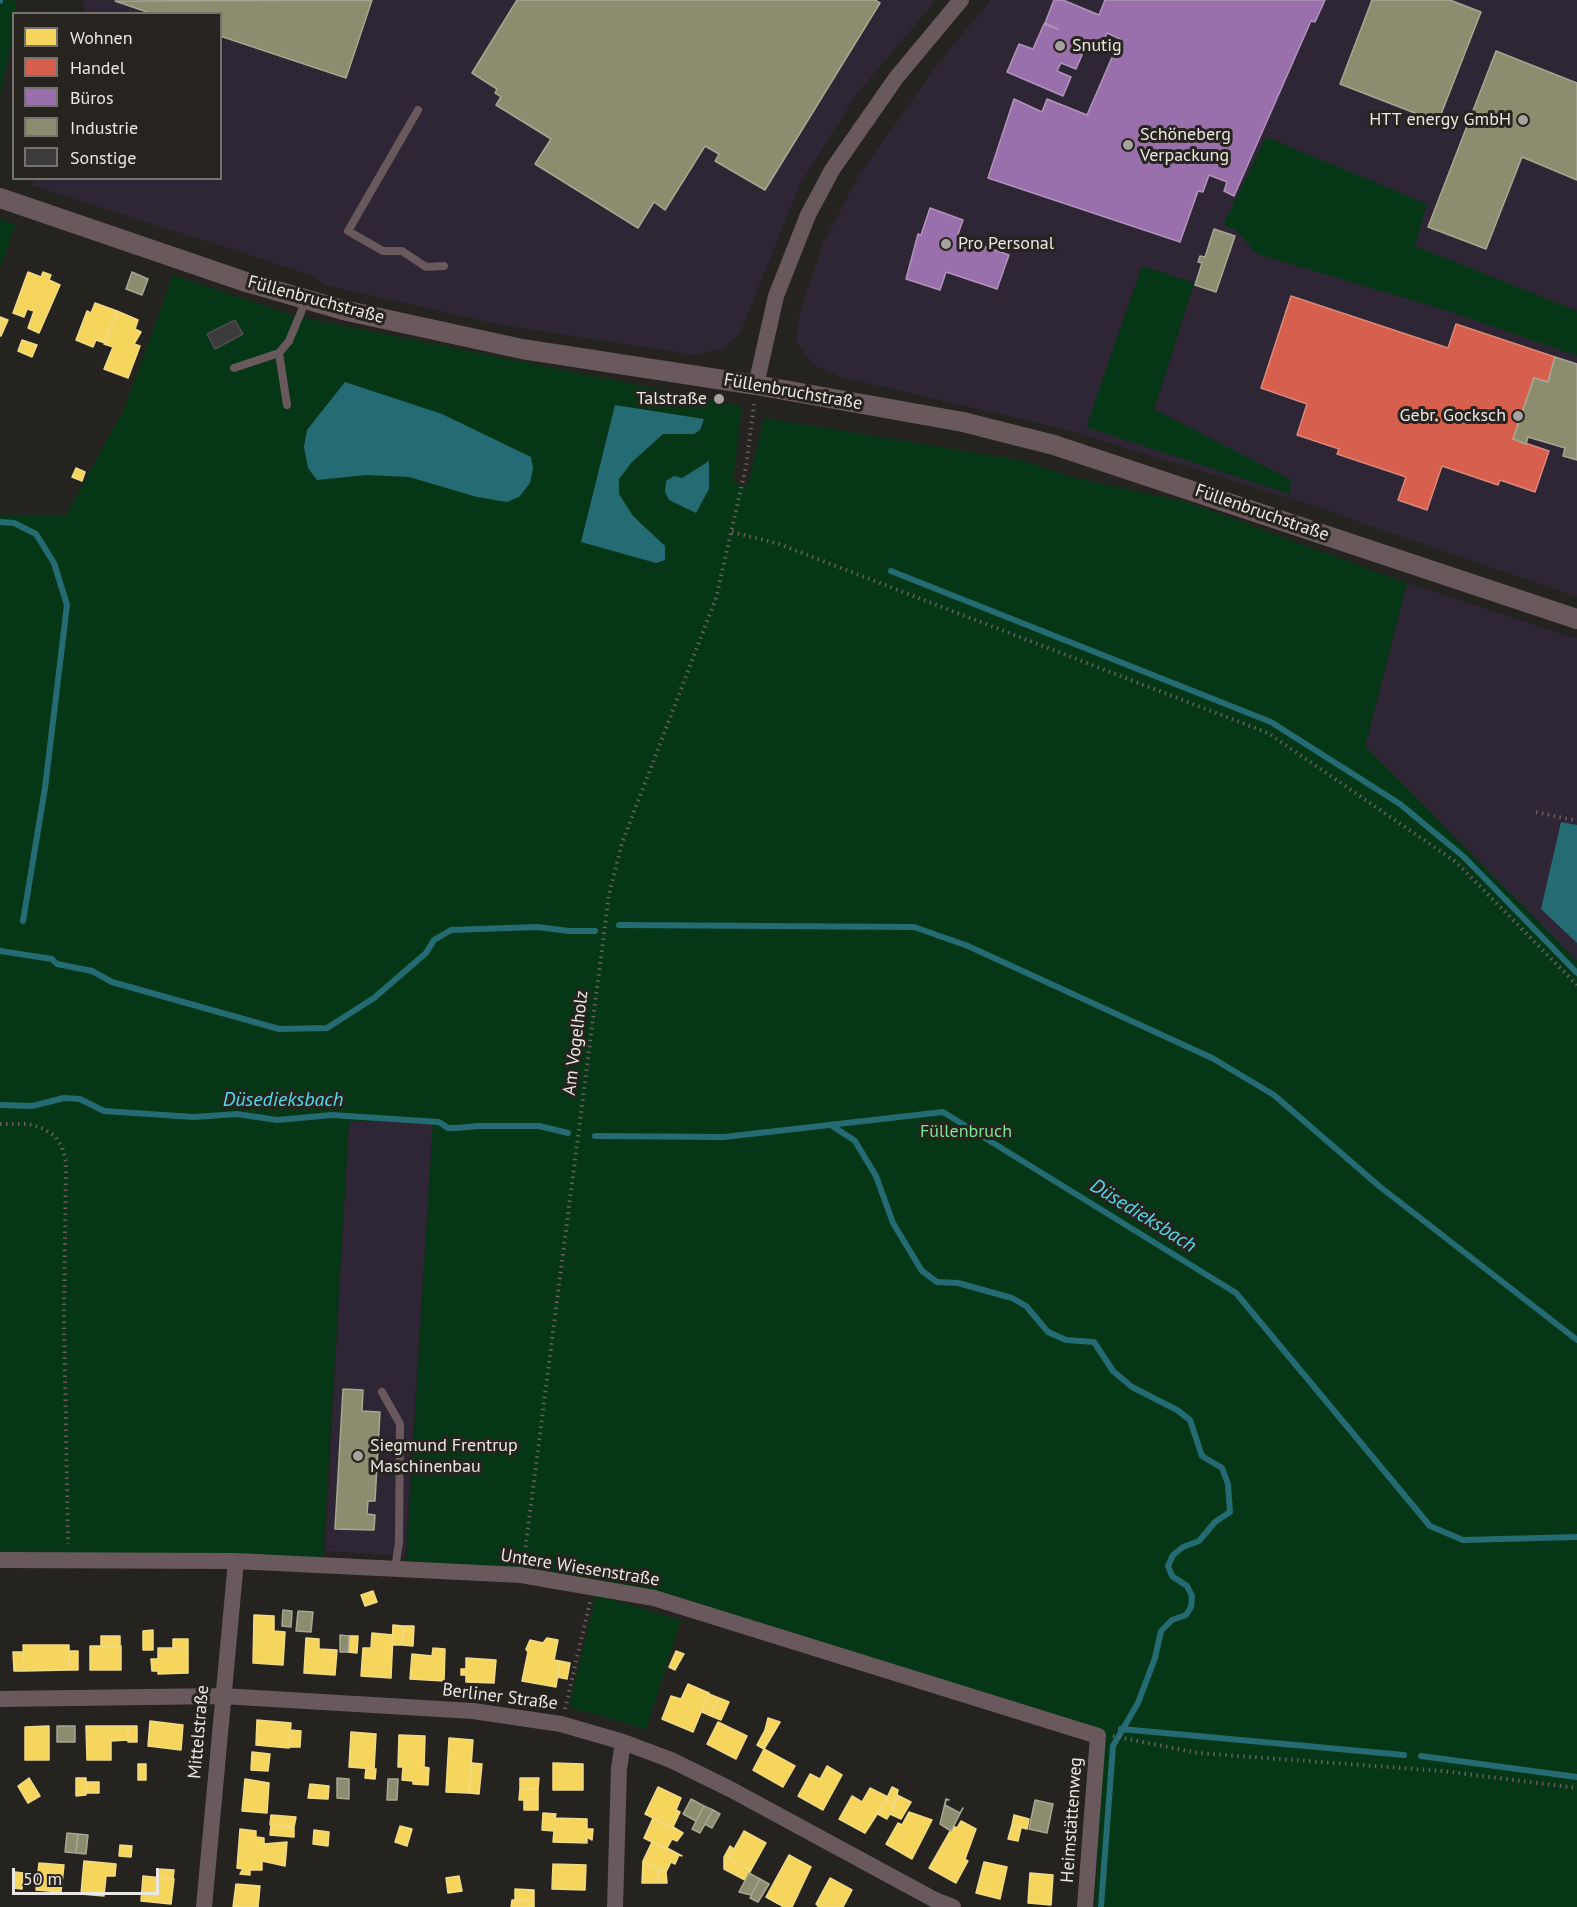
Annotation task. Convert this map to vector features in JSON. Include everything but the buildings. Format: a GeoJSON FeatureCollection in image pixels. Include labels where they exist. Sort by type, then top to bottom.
{"type":"FeatureCollection","features":[{"type":"Feature","properties":{"kind":"street"},"geometry":{"type":"LineString","coordinates":[[756,385],[776,296],[808,215],[832,170],[896,78],[961,0]]}},
{"type":"Feature","properties":{"kind":"street","name":"Füllenbruchstraße"},"geometry":{"type":"LineString","coordinates":[[0,198],[343,310],[522,349],[756,385],[963,422],[1054,445],[1577,619]]}},
{"type":"Feature","properties":{"kind":"street","name":"Untere Wiesenstraße"},"geometry":{"type":"LineString","coordinates":[[0,1560],[236,1561],[521,1575],[654,1598],[1098,1737]]}},
{"type":"Feature","properties":{"kind":"street","name":"Mittelstraße"},"geometry":{"type":"LineString","coordinates":[[204,1907],[236,1561]]}},
{"type":"Feature","properties":{"kind":"street","name":"Berliner Straße"},"geometry":{"type":"LineString","coordinates":[[0,1699],[222,1696],[473,1711],[517,1715],[561,1724],[623,1742],[671,1760],[730,1789],[935,1900],[953,1907]]}},
{"type":"Feature","properties":{"kind":"street","name":"Heimstättenweg"},"geometry":{"type":"LineString","coordinates":[[1085,1907],[1098,1737]]}},
{"type":"Feature","properties":{"kind":"street"},"geometry":{"type":"LineString","coordinates":[[615,1907],[619,1769],[623,1742]]}},
{"type":"Feature","properties":{"kind":"lane"},"geometry":{"type":"LineString","coordinates":[[418,111],[348,231],[383,251],[402,251],[426,267],[444,266]]}},
{"type":"Feature","properties":{"kind":"lane"},"geometry":{"type":"LineString","coordinates":[[234,368],[279,352],[289,342],[306,299]]}},
{"type":"Feature","properties":{"kind":"lane"},"geometry":{"type":"LineString","coordinates":[[279,352],[287,405]]}},
{"type":"Feature","properties":{"kind":"lane"},"geometry":{"type":"LineString","coordinates":[[382,1392],[400,1424],[399,1542],[395,1569]]}},
{"type":"Feature","properties":{"kind":"path","name":"Am Vogelholz"},"geometry":{"type":"LineString","coordinates":[[521,1575],[609,894],[622,843],[716,598],[746,467],[756,385]]}},
{"type":"Feature","properties":{"kind":"path"},"geometry":{"type":"LineString","coordinates":[[732,532],[779,544],[1268,733],[1456,862],[1577,985]]}},
{"type":"Feature","properties":{"kind":"path"},"geometry":{"type":"LineString","coordinates":[[1536,812],[1577,820]]}},
{"type":"Feature","properties":{"kind":"path"},"geometry":{"type":"LineString","coordinates":[[0,1124],[29,1124],[44,1129],[55,1136],[62,1147],[66,1162],[64,1317],[68,1560]]}},
{"type":"Feature","properties":{"kind":"path"},"geometry":{"type":"LineString","coordinates":[[561,1724],[594,1587]]}},
{"type":"Feature","properties":{"kind":"path"},"geometry":{"type":"LineString","coordinates":[[1098,1737],[1118,1736],[1198,1753],[1442,1771],[1577,1788]]}},
{"type":"Feature","properties":{"kind":"shaded area"},"geometry":{"type":"Polygon","coordinates":[[[84,0],[936,0],[856,95],[800,184],[740,333],[724,348],[696,355],[502,325],[325,285],[311,275],[32,185],[34,180],[222,180],[222,12],[85,12],[84,0]]]}},
{"type":"Feature","properties":{"kind":"shaded area"},"geometry":{"type":"Polygon","coordinates":[[[991,0],[1577,0],[1577,597],[1308,504],[1064,429],[838,376],[812,364],[796,340],[800,312],[823,244],[859,175],[940,61],[991,0]],[[1143,266],[1154,409],[1194,283],[1143,266]]]}},
{"type":"Feature","properties":{"kind":"shaded area"},"geometry":{"type":"Polygon","coordinates":[[[1407,583],[1577,639],[1577,961],[1365,746],[1407,583]]]}},
{"type":"Feature","properties":{"kind":"shaded area"},"geometry":{"type":"Polygon","coordinates":[[[349,1121],[433,1121],[405,1556],[325,1551],[349,1121]]]}},
{"type":"Feature","properties":{"kind":"green space"},"geometry":{"type":"Polygon","coordinates":[[[0,0],[15,0],[16,12],[12,12],[12,40],[0,94],[0,0]]]}},
{"type":"Feature","properties":{"kind":"green space"},"geometry":{"type":"Polygon","coordinates":[[[1266,137],[1427,204],[1415,246],[1577,311],[1577,356],[1455,313],[1257,254],[1236,230],[1223,225],[1266,137]]]}},
{"type":"Feature","properties":{"kind":"green space"},"geometry":{"type":"Polygon","coordinates":[[[0,220],[16,224],[0,267],[0,220]]]}},
{"type":"Feature","properties":{"kind":"green space"},"geometry":{"type":"Polygon","coordinates":[[[1142,266],[1194,283],[1154,409],[1291,480],[1289,494],[1086,427],[1142,266]]]}},
{"type":"Feature","properties":{"kind":"green space","name":"Füllenbruch"},"geometry":{"type":"Polygon","coordinates":[[[173,275],[295,316],[742,406],[733,483],[747,488],[764,418],[1020,460],[1071,477],[1190,503],[1407,583],[1365,746],[1577,961],[1577,1907],[1095,1907],[1104,1735],[655,1591],[406,1565],[433,1121],[349,1121],[323,1558],[0,1555],[0,515],[66,515],[125,407],[173,275]]]}},
{"type":"Feature","properties":{"kind":"green space"},"geometry":{"type":"Polygon","coordinates":[[[596,1595],[681,1620],[646,1729],[569,1707],[596,1595]]]}},
{"type":"Feature","properties":{"kind":"water"},"geometry":{"type":"Polygon","coordinates":[[[345,382],[442,414],[531,457],[533,468],[530,483],[519,497],[507,502],[477,497],[409,477],[367,475],[317,480],[308,468],[304,447],[307,430],[345,382]]]}},
{"type":"Feature","properties":{"kind":"water"},"geometry":{"type":"Polygon","coordinates":[[[615,405],[704,419],[700,430],[694,434],[663,434],[632,462],[619,479],[619,494],[633,516],[665,546],[665,560],[656,563],[581,542],[615,405]]]}},
{"type":"Feature","properties":{"kind":"water"},"geometry":{"type":"Polygon","coordinates":[[[709,461],[709,489],[696,513],[669,500],[665,492],[666,481],[674,476],[682,478],[709,461]]]}},
{"type":"Feature","properties":{"kind":"water"},"geometry":{"type":"Polygon","coordinates":[[[1561,822],[1577,825],[1577,943],[1541,909],[1561,822]]]}},
{"type":"Feature","properties":{"kind":"waterway"},"geometry":{"type":"LineString","coordinates":[[0,522],[14,523],[36,534],[54,563],[67,605],[45,788],[23,921]]}},
{"type":"Feature","properties":{"kind":"waterway"},"geometry":{"type":"LineString","coordinates":[[891,571],[1271,722],[1400,804],[1464,857],[1577,973]]}},
{"type":"Feature","properties":{"kind":"waterway"},"geometry":{"type":"LineString","coordinates":[[619,925],[914,927],[968,946],[1212,1058],[1274,1095],[1379,1186],[1577,1340]]}},
{"type":"Feature","properties":{"kind":"waterway"},"geometry":{"type":"LineString","coordinates":[[0,951],[52,959],[57,964],[92,971],[112,982],[279,1029],[327,1028],[374,998],[426,953],[434,940],[451,930],[537,927],[595,931]]}},
{"type":"Feature","properties":{"kind":"waterway","name":"Düsedieksbach"},"geometry":{"type":"LineString","coordinates":[[0,1105],[32,1106],[64,1098],[80,1099],[104,1111],[194,1117],[237,1114],[277,1120],[332,1115],[439,1122],[448,1128],[539,1126],[568,1133]]}},
{"type":"Feature","properties":{"kind":"waterway","name":"Düsedieksbach"},"geometry":{"type":"LineString","coordinates":[[595,1136],[724,1137],[943,1112],[1236,1293],[1430,1526],[1463,1540],[1577,1537]]}},
{"type":"Feature","properties":{"kind":"waterway"},"geometry":{"type":"LineString","coordinates":[[831,1125],[855,1141],[876,1176],[893,1223],[922,1271],[937,1282],[958,1283],[1012,1298],[1026,1306],[1048,1332],[1066,1340],[1094,1342],[1113,1371],[1132,1387],[1177,1410],[1190,1420],[1202,1456],[1222,1468],[1228,1484],[1230,1512],[1215,1522],[1199,1541],[1183,1547],[1173,1555],[1168,1566],[1172,1576],[1187,1586],[1192,1596],[1191,1607],[1186,1615],[1172,1620],[1161,1631],[1155,1658],[1138,1703],[1113,1746],[1101,1907]]}},
{"type":"Feature","properties":{"kind":"waterway"},"geometry":{"type":"LineString","coordinates":[[1121,1729],[1404,1755]]}},
{"type":"Feature","properties":{"kind":"waterway"},"geometry":{"type":"LineString","coordinates":[[1421,1756],[1577,1777]]}},
{"type":"Feature","properties":{"kind":"place","name":"Snutig"},"geometry":{"type":"Point","coordinates":[1060,46]}},
{"type":"Feature","properties":{"kind":"place","name":"HTT energy GmbH"},"geometry":{"type":"Point","coordinates":[1523,120]}},
{"type":"Feature","properties":{"kind":"place","name":"Schöneberg Verpackung"},"geometry":{"type":"Point","coordinates":[1128,145]}},
{"type":"Feature","properties":{"kind":"place","name":"Pro Personal"},"geometry":{"type":"Point","coordinates":[946,244]}},
{"type":"Feature","properties":{"kind":"place","name":"Talstraße"},"geometry":{"type":"Point","coordinates":[719,399]}},
{"type":"Feature","properties":{"kind":"place","name":"Gebr. Gocksch"},"geometry":{"type":"Point","coordinates":[1518,416]}},
{"type":"Feature","properties":{"kind":"place","name":"Siegmund Frentrup Maschinenbau"},"geometry":{"type":"Point","coordinates":[358,1456]}}]}
